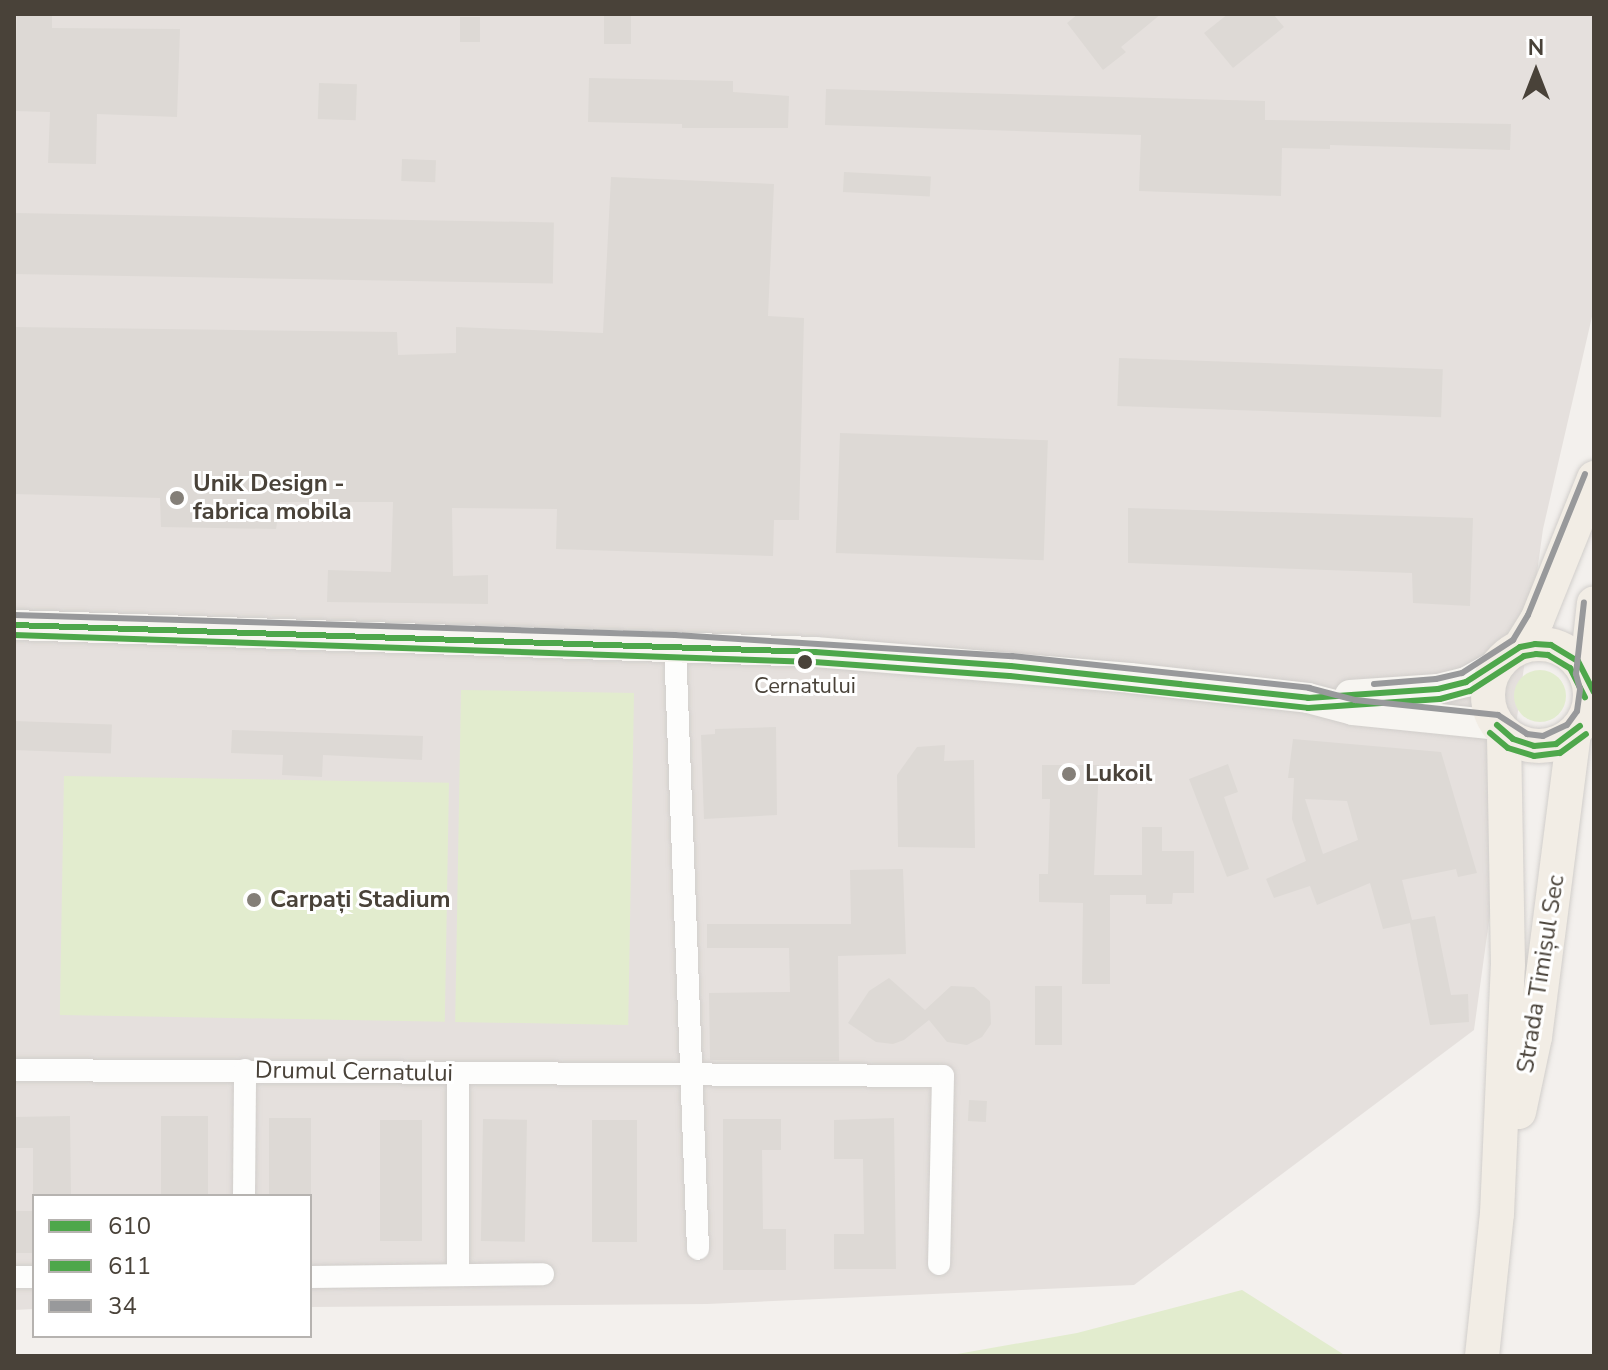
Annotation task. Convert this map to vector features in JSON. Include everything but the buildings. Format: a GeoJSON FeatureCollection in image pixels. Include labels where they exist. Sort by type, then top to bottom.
{"type":"FeatureCollection","features":[{"type":"Feature","properties":{"kind":"main road"},"geometry":{"type":"LineString","coordinates":[[1500,729],[1487,695],[1509,656],[1537,620],[1594,478]]}},
{"type":"Feature","properties":{"kind":"main road"},"geometry":{"type":"LineString","coordinates":[[14,625],[675,645],[1011,666],[1308,698],[1353,710],[1500,729],[1534,746],[1556,744],[1583,729],[1590,685],[1594,603]]}},
{"type":"Feature","properties":{"kind":"main road"},"geometry":{"type":"LineString","coordinates":[[1308,698],[1438,689],[1466,682],[1509,656],[1551,645],[1578,661],[1590,685]]}},
{"type":"Feature","properties":{"kind":"main road","name":"Strada Timișul Sec"},"geometry":{"type":"LineString","coordinates":[[1482,1356],[1497,1214],[1510,884],[1500,729]]}},
{"type":"Feature","properties":{"kind":"main road","name":"Strada Timișul Sec"},"geometry":{"type":"LineString","coordinates":[[1497,1214],[1535,1037],[1583,729]]}},
{"type":"Feature","properties":{"kind":"street"},"geometry":{"type":"LineString","coordinates":[[675,645],[694,1075],[698,1249]]}},
{"type":"Feature","properties":{"kind":"street","name":"Drumul Cernatului"},"geometry":{"type":"LineString","coordinates":[[14,1070],[943,1076],[939,1264]]}},
{"type":"Feature","properties":{"kind":"street"},"geometry":{"type":"LineString","coordinates":[[244,1194],[245,1070]]}},
{"type":"Feature","properties":{"kind":"street"},"geometry":{"type":"LineString","coordinates":[[458,1073],[458,1275]]}},
{"type":"Feature","properties":{"kind":"street"},"geometry":{"type":"LineString","coordinates":[[312,1277],[543,1274]]}},
{"type":"Feature","properties":{"kind":"shaded area"},"geometry":{"type":"Polygon","coordinates":[[[14,14],[1594,14],[1594,308],[1543,529],[1474,1030],[1134,1285],[707,1304],[312,1307],[312,1194],[32,1194],[32,1309],[14,1310],[14,14]]]}},
{"type":"Feature","properties":{"kind":"green space"},"geometry":{"type":"Polygon","coordinates":[[[1540,670],[1559,677],[1566,696],[1559,715],[1540,722],[1521,715],[1514,696],[1521,677],[1540,670]]]}},
{"type":"Feature","properties":{"kind":"green space"},"geometry":{"type":"Polygon","coordinates":[[[461,690],[634,693],[628,1025],[455,1022],[461,690]]]}},
{"type":"Feature","properties":{"kind":"green space","name":"Carpați Stadium"},"geometry":{"type":"Polygon","coordinates":[[[64,776],[449,783],[445,1022],[60,1015],[64,776]]]}},
{"type":"Feature","properties":{"kind":"green space"},"geometry":{"type":"Polygon","coordinates":[[[1242,1290],[1346,1356],[946,1356],[1077,1333],[1242,1290]]]}},
{"type":"Feature","properties":{"kind":"transit line","name":"34"},"geometry":{"type":"LineString","coordinates":[[1374,684],[1436,679],[1462,673],[1513,640],[1528,615],[1585,474]]}},
{"type":"Feature","properties":{"kind":"transit line","name":"34"},"geometry":{"type":"LineString","coordinates":[[14,615],[675,635],[1012,656],[1309,688],[1355,700],[1498,715],[1527,734],[1543,736],[1567,725],[1577,711],[1580,689],[1576,674],[1584,602]]}},
{"type":"Feature","properties":{"kind":"transit line","name":"610"},"geometry":{"type":"LineString","coordinates":[[14,625],[815,652],[1011,666],[1308,698],[1438,689],[1466,682],[1520,647],[1535,644],[1551,645],[1578,661],[1594,692]]}},
{"type":"Feature","properties":{"kind":"transit line","name":"611"},"geometry":{"type":"LineString","coordinates":[[14,635],[814,662],[1010,676],[1308,708],[1440,699],[1470,691],[1524,656],[1536,654],[1548,655],[1570,668],[1585,697]]}},
{"type":"Feature","properties":{"kind":"transit line","name":"610"},"geometry":{"type":"LineString","coordinates":[[1497,725],[1513,739],[1534,746],[1556,744],[1580,726]]}},
{"type":"Feature","properties":{"kind":"transit line","name":"611"},"geometry":{"type":"LineString","coordinates":[[1490,733],[1508,748],[1534,756],[1560,753],[1586,734]]}},
{"type":"Feature","properties":{"kind":"place","name":"Unik Design - fabrica mobila"},"geometry":{"type":"Point","coordinates":[177,498]}},
{"type":"Feature","properties":{"kind":"place","name":"Cernatului"},"geometry":{"type":"Point","coordinates":[805,662]}},
{"type":"Feature","properties":{"kind":"place","name":"Lukoil"},"geometry":{"type":"Point","coordinates":[1069,774]}},
{"type":"Feature","properties":{"kind":"place","name":"Carpați Stadium"},"geometry":{"type":"Point","coordinates":[254,900]}}]}
